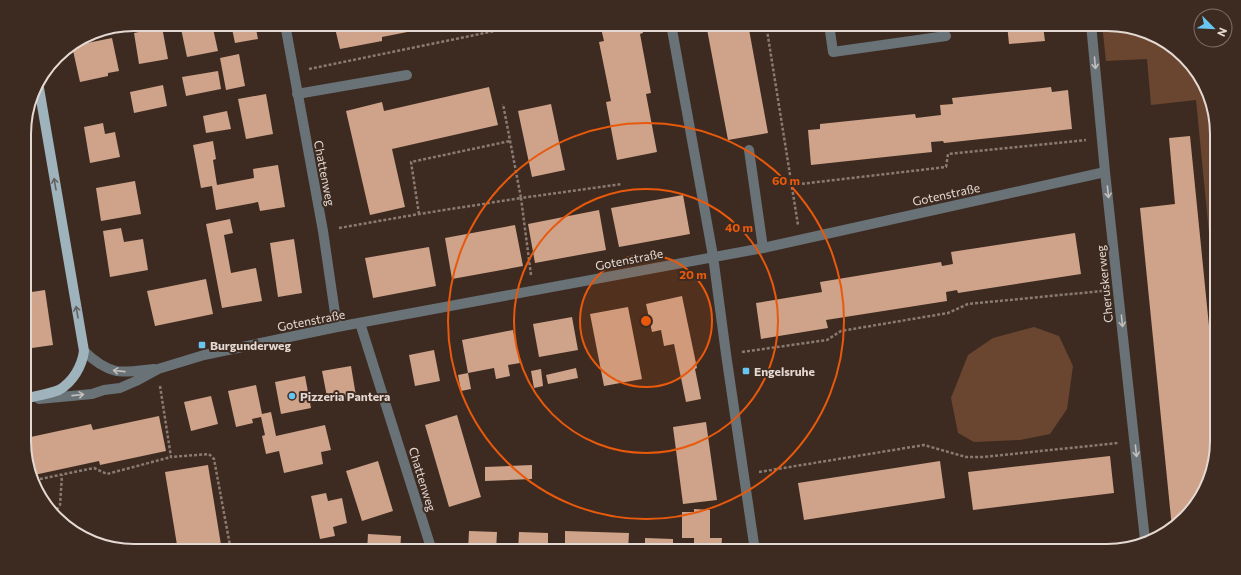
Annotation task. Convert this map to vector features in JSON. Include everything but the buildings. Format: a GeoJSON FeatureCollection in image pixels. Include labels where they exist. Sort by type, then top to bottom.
{"type":"FeatureCollection","features":[{"type":"Feature","properties":{"kind":"main road"},"geometry":{"type":"LineString","coordinates":[[31,398],[59,390],[70,381],[78,371],[84,351],[40,92]]}},
{"type":"Feature","properties":{"kind":"street","name":"Chattenweg"},"geometry":{"type":"LineString","coordinates":[[286,31],[323,231],[337,328]]}},
{"type":"Feature","properties":{"kind":"street"},"geometry":{"type":"LineString","coordinates":[[672,31],[713,256],[754,544]]}},
{"type":"Feature","properties":{"kind":"street"},"geometry":{"type":"LineString","coordinates":[[830,31],[833,52],[946,36]]}},
{"type":"Feature","properties":{"kind":"street","name":"Cheruskerweg"},"geometry":{"type":"LineString","coordinates":[[1092,31],[1105,172],[1145,537]]}},
{"type":"Feature","properties":{"kind":"street"},"geometry":{"type":"LineString","coordinates":[[297,94],[407,75]]}},
{"type":"Feature","properties":{"kind":"street"},"geometry":{"type":"LineString","coordinates":[[750,150],[763,248]]}},
{"type":"Feature","properties":{"kind":"street","name":"Gotenstraße"},"geometry":{"type":"LineString","coordinates":[[31,399],[92,394],[104,390],[120,388],[158,369],[204,355],[360,323],[713,256],[763,248],[1105,172]]}},
{"type":"Feature","properties":{"kind":"street","name":"Chattenweg"},"geometry":{"type":"LineString","coordinates":[[360,323],[430,544]]}},
{"type":"Feature","properties":{"kind":"street","name":"Gotenstraße"},"geometry":{"type":"LineString","coordinates":[[84,351],[92,358],[117,372],[158,369]]}},
{"type":"Feature","properties":{"kind":"path"},"geometry":{"type":"LineString","coordinates":[[293,73],[495,31]]}},
{"type":"Feature","properties":{"kind":"path"},"geometry":{"type":"LineString","coordinates":[[767,31],[800,240]]}},
{"type":"Feature","properties":{"kind":"path"},"geometry":{"type":"LineString","coordinates":[[503,104],[521,198],[534,290]]}},
{"type":"Feature","properties":{"kind":"path"},"geometry":{"type":"LineString","coordinates":[[792,185],[946,167],[948,154],[1102,139]]}},
{"type":"Feature","properties":{"kind":"path"},"geometry":{"type":"LineString","coordinates":[[419,214],[410,162],[510,141]]}},
{"type":"Feature","properties":{"kind":"path"},"geometry":{"type":"LineString","coordinates":[[323,231],[419,214],[622,184]]}},
{"type":"Feature","properties":{"kind":"path"},"geometry":{"type":"LineString","coordinates":[[726,354],[827,340],[841,331],[948,313],[968,304],[1118,290]]}},
{"type":"Feature","properties":{"kind":"path"},"geometry":{"type":"LineString","coordinates":[[158,369],[171,457]]}},
{"type":"Feature","properties":{"kind":"path"},"geometry":{"type":"LineString","coordinates":[[744,474],[924,446],[966,457],[982,457],[1135,441]]}},
{"type":"Feature","properties":{"kind":"path"},"geometry":{"type":"LineString","coordinates":[[38,479],[94,468],[107,474],[171,457],[209,454],[214,459],[230,544]]}},
{"type":"Feature","properties":{"kind":"path"},"geometry":{"type":"LineString","coordinates":[[57,510],[60,505],[62,475]]}},
{"type":"Feature","properties":{"kind":"shaded area"},"geometry":{"type":"Polygon","coordinates":[[[1103,31],[1121,32],[1140,36],[1170,52],[1189,71],[1196,82],[1207,107],[1209,120],[1210,243],[1196,100],[1151,105],[1147,59],[1106,61],[1103,31]]]}},
{"type":"Feature","properties":{"kind":"shaded area"},"geometry":{"type":"Polygon","coordinates":[[[1034,327],[1059,336],[1073,366],[1067,409],[1050,434],[1020,440],[974,442],[958,433],[951,398],[968,355],[993,338],[1034,327]]]}},
{"type":"Feature","properties":{"kind":"place","name":"Burgunderweg"},"geometry":{"type":"Point","coordinates":[202,345]}},
{"type":"Feature","properties":{"kind":"place","name":"Engelsruhe"},"geometry":{"type":"Point","coordinates":[746,371]}},
{"type":"Feature","properties":{"kind":"place","name":"Pizzeria Pantera"},"geometry":{"type":"Point","coordinates":[292,396]}}]}
